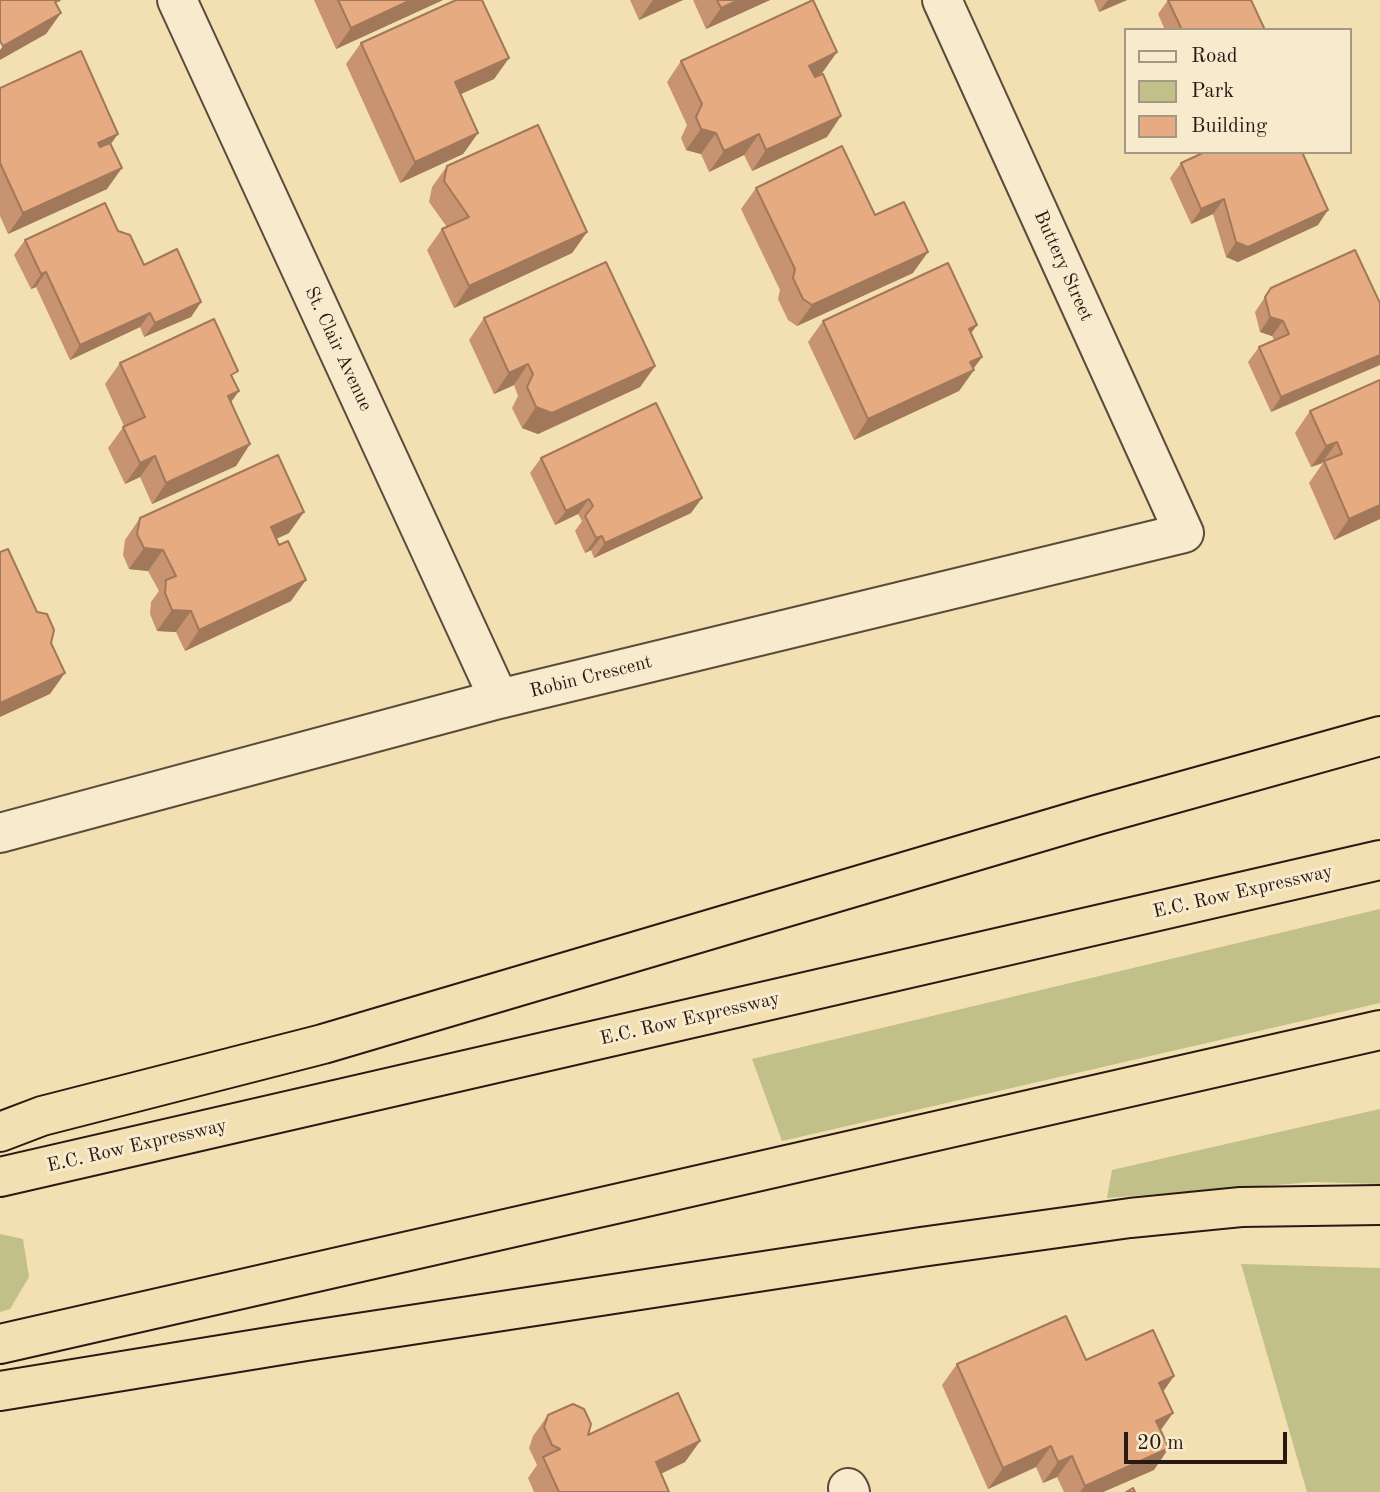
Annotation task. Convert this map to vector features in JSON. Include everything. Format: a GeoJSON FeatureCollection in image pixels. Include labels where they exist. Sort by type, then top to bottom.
{"type":"FeatureCollection","features":[{"type":"Feature","properties":{"kind":"highway"},"geometry":{"type":"LineString","coordinates":[[0,1132],[42,1116],[337,1040],[1097,815],[1380,736]]}},
{"type":"Feature","properties":{"kind":"highway","name":"E.C. Row Expressway"},"geometry":{"type":"LineString","coordinates":[[0,1177],[1380,860]]}},
{"type":"Feature","properties":{"kind":"highway"},"geometry":{"type":"LineString","coordinates":[[0,1344],[1380,1030]]}},
{"type":"Feature","properties":{"kind":"highway"},"geometry":{"type":"LineString","coordinates":[[0,1391],[443,1320],[1117,1220],[1241,1207],[1380,1205]]}},
{"type":"Feature","properties":{"kind":"street","name":"St. Clair Avenue"},"geometry":{"type":"LineString","coordinates":[[177,0],[499,699]]}},
{"type":"Feature","properties":{"kind":"street","name":"Buttery Street"},"geometry":{"type":"LineString","coordinates":[[942,0],[1184,533]]}},
{"type":"Feature","properties":{"kind":"street","name":"Robin Crescent"},"geometry":{"type":"LineString","coordinates":[[0,833],[499,699],[1184,533]]}},
{"type":"Feature","properties":{"kind":"green space"},"geometry":{"type":"Polygon","coordinates":[[[1380,909],[1380,1003],[782,1141],[752,1059],[1380,909]]]}},
{"type":"Feature","properties":{"kind":"green space"},"geometry":{"type":"Polygon","coordinates":[[[1380,1109],[1380,1184],[1314,1182],[1107,1198],[1112,1170],[1380,1109]]]}},
{"type":"Feature","properties":{"kind":"green space"},"geometry":{"type":"Polygon","coordinates":[[[0,1234],[23,1239],[29,1277],[10,1309],[0,1312],[0,1234]]]}},
{"type":"Feature","properties":{"kind":"green space"},"geometry":{"type":"Polygon","coordinates":[[[1241,1264],[1380,1268],[1380,1492],[1307,1492],[1241,1264]]]}},
{"type":"Feature","properties":{"kind":"building"},"geometry":{"type":"Polygon","coordinates":[[[0,0],[60,0],[55,2],[61,13],[3,46],[0,41],[0,0]]]}},
{"type":"Feature","properties":{"kind":"building"},"geometry":{"type":"Polygon","coordinates":[[[338,0],[411,0],[351,28],[338,0]]]}},
{"type":"Feature","properties":{"kind":"building"},"geometry":{"type":"Polygon","coordinates":[[[456,0],[482,0],[509,58],[455,82],[478,133],[415,162],[361,43],[456,0]]]}},
{"type":"Feature","properties":{"kind":"building"},"geometry":{"type":"Polygon","coordinates":[[[717,0],[739,0],[721,8],[717,0]]]}},
{"type":"Feature","properties":{"kind":"building"},"geometry":{"type":"Polygon","coordinates":[[[813,0],[837,52],[809,66],[815,77],[823,74],[841,116],[766,150],[759,134],[724,151],[716,133],[701,129],[696,117],[702,104],[681,61],[813,0]]]}},
{"type":"Feature","properties":{"kind":"building"},"geometry":{"type":"Polygon","coordinates":[[[1168,0],[1251,0],[1264,28],[1181,28],[1168,0]]]}},
{"type":"Feature","properties":{"kind":"building"},"geometry":{"type":"Polygon","coordinates":[[[81,51],[118,134],[98,143],[100,147],[110,143],[122,168],[23,213],[0,163],[0,88],[81,51]]]}},
{"type":"Feature","properties":{"kind":"building"},"geometry":{"type":"Polygon","coordinates":[[[538,125],[587,232],[469,286],[442,229],[469,217],[444,181],[447,166],[538,125]]]}},
{"type":"Feature","properties":{"kind":"building"},"geometry":{"type":"Polygon","coordinates":[[[842,146],[875,215],[904,202],[928,252],[812,305],[803,299],[793,278],[795,269],[756,188],[842,146]]]}},
{"type":"Feature","properties":{"kind":"building"},"geometry":{"type":"Polygon","coordinates":[[[1201,154],[1303,154],[1328,210],[1248,247],[1236,242],[1224,199],[1201,209],[1181,163],[1201,154]]]}},
{"type":"Feature","properties":{"kind":"building"},"geometry":{"type":"Polygon","coordinates":[[[105,203],[118,231],[130,235],[144,265],[177,249],[201,302],[155,323],[150,313],[80,345],[46,272],[41,274],[25,240],[105,203]]]}},
{"type":"Feature","properties":{"kind":"building"},"geometry":{"type":"Polygon","coordinates":[[[1355,250],[1380,303],[1380,355],[1281,397],[1259,347],[1289,334],[1283,321],[1270,317],[1265,297],[1271,288],[1355,250]]]}},
{"type":"Feature","properties":{"kind":"building"},"geometry":{"type":"Polygon","coordinates":[[[606,262],[655,366],[552,413],[536,407],[527,387],[533,374],[528,364],[509,373],[484,318],[606,262]]]}},
{"type":"Feature","properties":{"kind":"building"},"geometry":{"type":"Polygon","coordinates":[[[948,263],[977,325],[969,329],[982,357],[970,362],[974,370],[868,419],[823,321],[948,263]]]}},
{"type":"Feature","properties":{"kind":"building"},"geometry":{"type":"Polygon","coordinates":[[[214,319],[238,371],[231,375],[239,391],[228,396],[250,444],[166,483],[155,456],[140,463],[123,427],[145,417],[120,363],[214,319]]]}},
{"type":"Feature","properties":{"kind":"building"},"geometry":{"type":"Polygon","coordinates":[[[1380,380],[1380,505],[1349,519],[1324,461],[1342,454],[1337,442],[1326,446],[1310,411],[1380,380]]]}},
{"type":"Feature","properties":{"kind":"building"},"geometry":{"type":"Polygon","coordinates":[[[656,403],[702,498],[605,543],[602,536],[596,538],[585,516],[593,506],[589,499],[566,511],[541,458],[656,403]]]}},
{"type":"Feature","properties":{"kind":"building"},"geometry":{"type":"Polygon","coordinates":[[[278,455],[304,512],[271,527],[279,545],[288,541],[306,580],[199,630],[191,611],[172,610],[165,593],[166,580],[176,576],[163,550],[144,548],[137,534],[140,518],[278,455]]]}},
{"type":"Feature","properties":{"kind":"building"},"geometry":{"type":"Polygon","coordinates":[[[8,549],[37,612],[47,614],[54,630],[51,643],[65,673],[0,703],[0,552],[8,549]]]}},
{"type":"Feature","properties":{"kind":"building"},"geometry":{"type":"Polygon","coordinates":[[[1066,1316],[1086,1360],[1153,1330],[1174,1376],[1159,1383],[1173,1413],[1156,1421],[1169,1448],[1085,1486],[1072,1456],[1058,1462],[1051,1446],[1003,1468],[957,1364],[1066,1316]]]}},
{"type":"Feature","properties":{"kind":"building"},"geometry":{"type":"Polygon","coordinates":[[[678,1393],[700,1441],[656,1462],[669,1492],[559,1492],[543,1457],[560,1449],[552,1445],[544,1427],[548,1415],[573,1404],[584,1409],[591,1424],[588,1435],[678,1393]]]}}]}
